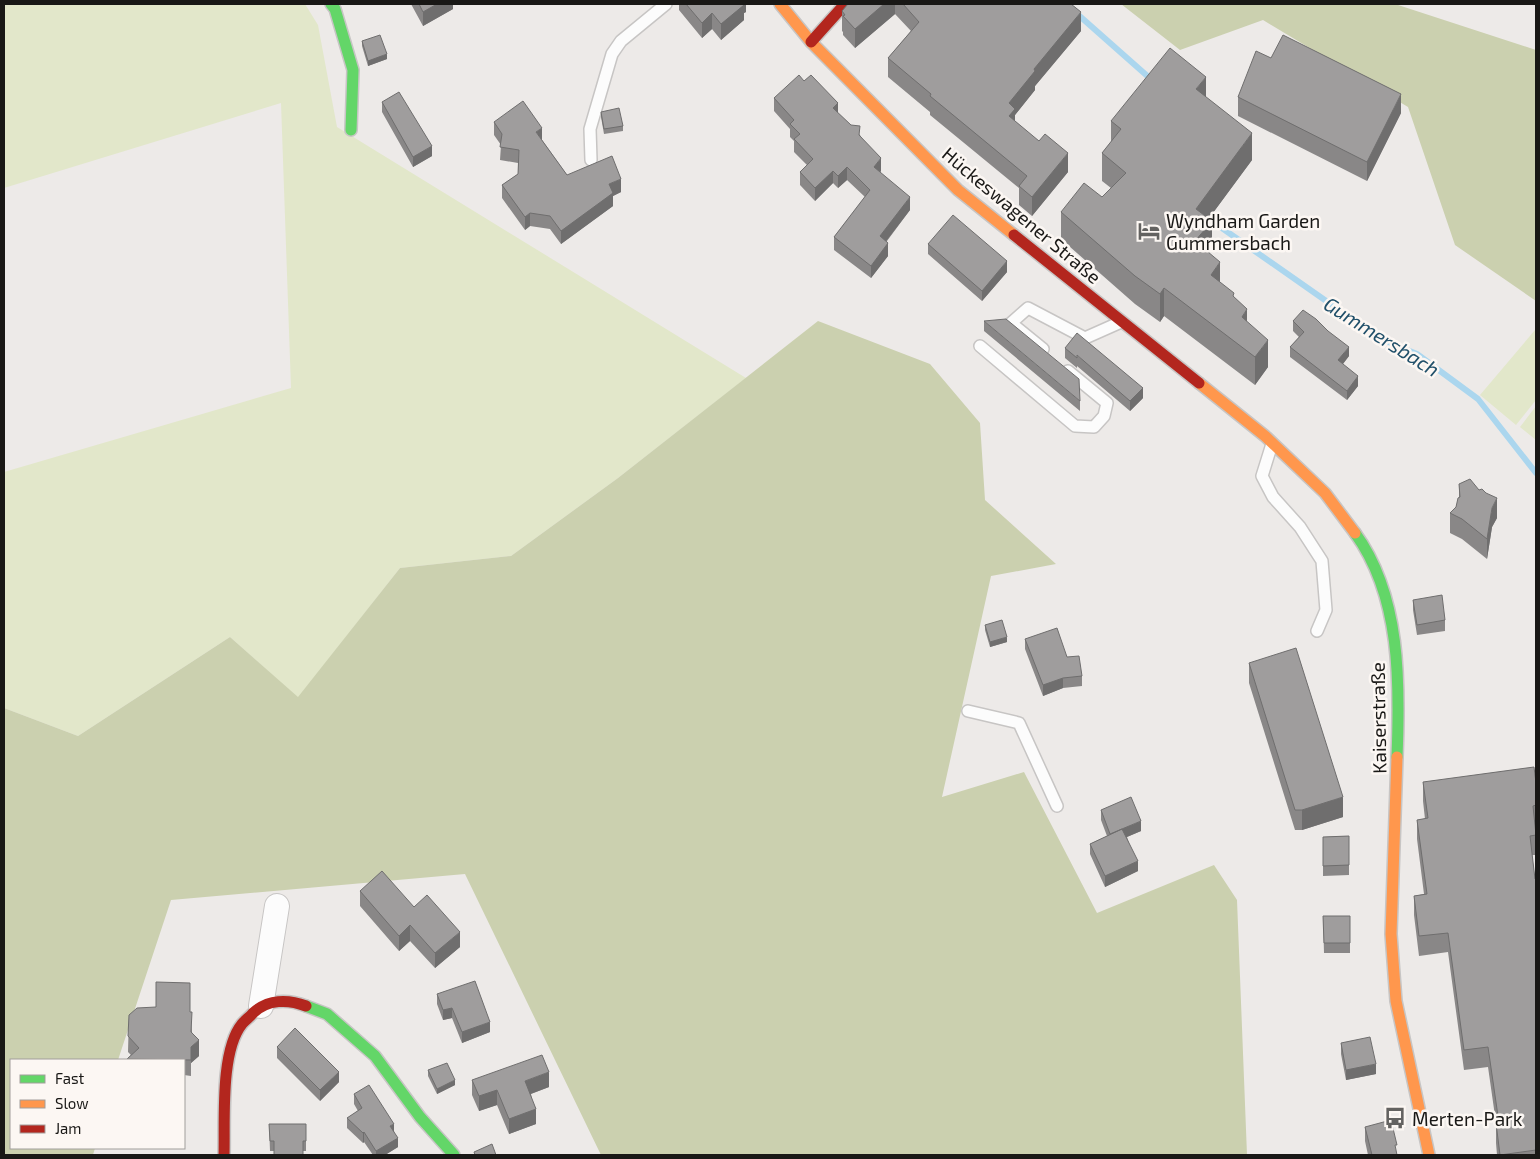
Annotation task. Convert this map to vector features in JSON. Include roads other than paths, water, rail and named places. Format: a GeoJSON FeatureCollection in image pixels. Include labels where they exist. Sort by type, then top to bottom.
{"type":"FeatureCollection","features":[{"type":"Feature","properties":{"kind":"street"},"geometry":{"type":"LineString","coordinates":[[330,4],[335,9],[353,70],[352,130]]}},
{"type":"Feature","properties":{"kind":"street","name":"Hückeswagener Straße"},"geometry":{"type":"LineString","coordinates":[[780,4],[811,42],[958,190],[1176,364]]}},
{"type":"Feature","properties":{"kind":"street"},"geometry":{"type":"LineString","coordinates":[[811,42],[845,4]]}},
{"type":"Feature","properties":{"kind":"street","name":"Kaiserstraße"},"geometry":{"type":"LineString","coordinates":[[1176,364],[1273,443],[1325,493],[1362,543],[1382,586],[1398,672],[1398,735],[1391,934],[1396,1001],[1428,1155]]}},
{"type":"Feature","properties":{"kind":"street"},"geometry":{"type":"LineString","coordinates":[[261,1006],[277,906]]}},
{"type":"Feature","properties":{"kind":"street"},"geometry":{"type":"LineString","coordinates":[[224,1155],[224,1108],[230,1046],[241,1025],[261,1006],[275,1002],[295,1002],[326,1014],[375,1056],[420,1117],[454,1155]]}},
{"type":"Feature","properties":{"kind":"lane"},"geometry":{"type":"LineString","coordinates":[[592,160],[590,129],[612,54],[622,42],[666,4]]}},
{"type":"Feature","properties":{"kind":"lane"},"geometry":{"type":"LineString","coordinates":[[1048,354],[1011,323],[1028,308],[1085,338],[1123,322]]}},
{"type":"Feature","properties":{"kind":"lane"},"geometry":{"type":"LineString","coordinates":[[980,346],[1075,426],[1094,427],[1104,416],[1107,403],[1063,366]]}},
{"type":"Feature","properties":{"kind":"lane"},"geometry":{"type":"LineString","coordinates":[[1273,443],[1262,476],[1273,497],[1300,527],[1322,561],[1326,610],[1318,631]]}},
{"type":"Feature","properties":{"kind":"lane"},"geometry":{"type":"LineString","coordinates":[[968,711],[1020,722],[1057,806]]}},
{"type":"Feature","properties":{"kind":"waterway","name":"Gummersbach"},"geometry":{"type":"LineString","coordinates":[[1066,4],[1153,81]]}},
{"type":"Feature","properties":{"kind":"waterway","name":"Gummersbach"},"geometry":{"type":"LineString","coordinates":[[1209,219],[1369,331],[1390,343],[1417,354],[1478,399],[1536,473]]}},
{"type":"Feature","properties":{"kind":"place","name":"Wyndham Garden Gummersbach"},"geometry":{"type":"Point","coordinates":[1149,231]}},
{"type":"Feature","properties":{"kind":"place","name":"Merten-Park"},"geometry":{"type":"Point","coordinates":[1395,1118]}}]}
